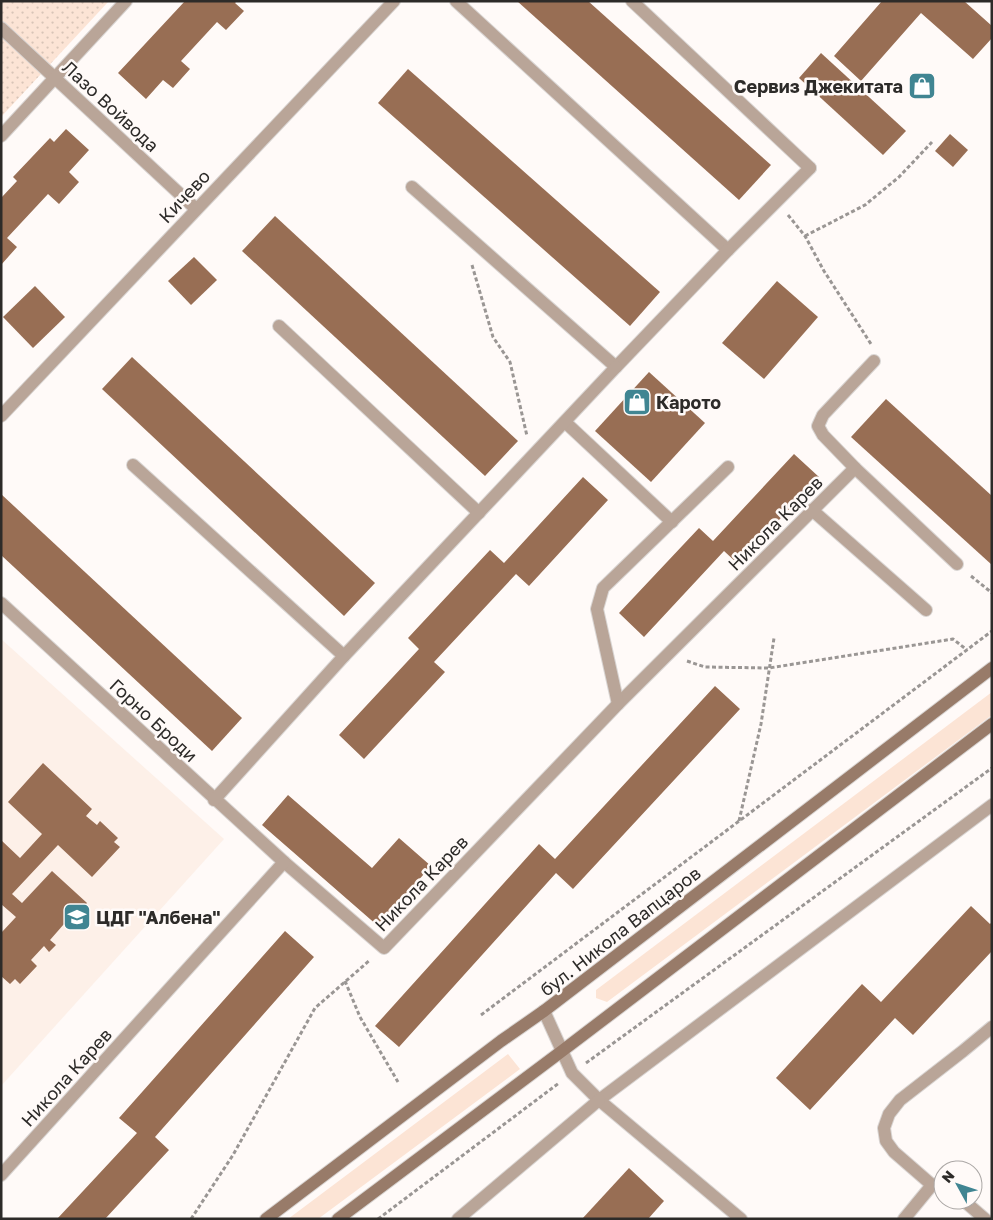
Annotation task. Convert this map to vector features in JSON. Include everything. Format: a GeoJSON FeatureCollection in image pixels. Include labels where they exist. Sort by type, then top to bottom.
{"type":"FeatureCollection","features":[{"type":"Feature","properties":{"kind":"street"},"geometry":{"type":"LineString","coordinates":[[1,136],[126,1]]}},
{"type":"Feature","properties":{"kind":"street","name":"Кичево"},"geometry":{"type":"LineString","coordinates":[[1,416],[394,1]]}},
{"type":"Feature","properties":{"kind":"street"},"geometry":{"type":"LineString","coordinates":[[456,1],[728,250]]}},
{"type":"Feature","properties":{"kind":"street"},"geometry":{"type":"LineString","coordinates":[[214,800],[344,656],[616,367],[810,168],[632,1]]}},
{"type":"Feature","properties":{"kind":"street","name":"Лазо Войвода"},"geometry":{"type":"LineString","coordinates":[[1,28],[196,209]]}},
{"type":"Feature","properties":{"kind":"street"},"geometry":{"type":"LineString","coordinates":[[412,187],[616,367]]}},
{"type":"Feature","properties":{"kind":"street"},"geometry":{"type":"LineString","coordinates":[[279,326],[479,513]]}},
{"type":"Feature","properties":{"kind":"street"},"geometry":{"type":"LineString","coordinates":[[874,361],[823,415],[818,426],[823,435],[855,468],[956,564]]}},
{"type":"Feature","properties":{"kind":"street"},"geometry":{"type":"LineString","coordinates":[[565,422],[672,522]]}},
{"type":"Feature","properties":{"kind":"street"},"geometry":{"type":"LineString","coordinates":[[133,465],[344,656]]}},
{"type":"Feature","properties":{"kind":"street"},"geometry":{"type":"LineString","coordinates":[[618,704],[597,608],[603,588],[728,467]]}},
{"type":"Feature","properties":{"kind":"street","name":"Никола Карев"},"geometry":{"type":"LineString","coordinates":[[1,1175],[284,862],[384,948],[618,704],[855,468]]}},
{"type":"Feature","properties":{"kind":"street"},"geometry":{"type":"LineString","coordinates":[[812,510],[926,610]]}},
{"type":"Feature","properties":{"kind":"street","name":"Горно Броди"},"geometry":{"type":"LineString","coordinates":[[1,603],[214,800],[284,862]]}},
{"type":"Feature","properties":{"kind":"street","name":"бул. Никола Вапцаров"},"geometry":{"type":"LineString","coordinates":[[266,1219],[544,1011],[992,668]]}},
{"type":"Feature","properties":{"kind":"street"},"geometry":{"type":"LineString","coordinates":[[338,1219],[992,724]]}},
{"type":"Feature","properties":{"kind":"street"},"geometry":{"type":"LineString","coordinates":[[458,1219],[599,1100],[992,805]]}},
{"type":"Feature","properties":{"kind":"street"},"geometry":{"type":"LineString","coordinates":[[544,1011],[572,1073],[599,1100],[741,1219]]}},
{"type":"Feature","properties":{"kind":"street"},"geometry":{"type":"LineString","coordinates":[[933,1182],[894,1152],[886,1142],[884,1128],[889,1114],[900,1100],[992,1026]]}},
{"type":"Feature","properties":{"kind":"street"},"geometry":{"type":"LineString","coordinates":[[904,1219],[933,1189]]}},
{"type":"Feature","properties":{"kind":"street"},"geometry":{"type":"LineString","coordinates":[[975,1210],[985,1219]]}},
{"type":"Feature","properties":{"kind":"path"},"geometry":{"type":"LineString","coordinates":[[805,236],[865,205],[899,177],[932,142]]}},
{"type":"Feature","properties":{"kind":"path"},"geometry":{"type":"LineString","coordinates":[[777,201],[805,236],[824,271],[873,348],[874,361]]}},
{"type":"Feature","properties":{"kind":"path"},"geometry":{"type":"LineString","coordinates":[[462,231],[493,337],[510,362],[532,458]]}},
{"type":"Feature","properties":{"kind":"path"},"geometry":{"type":"LineString","coordinates":[[956,564],[992,593]]}},
{"type":"Feature","properties":{"kind":"path"},"geometry":{"type":"LineString","coordinates":[[481,1016],[992,631]]}},
{"type":"Feature","properties":{"kind":"path"},"geometry":{"type":"LineString","coordinates":[[738,822],[761,724],[774,638]]}},
{"type":"Feature","properties":{"kind":"path"},"geometry":{"type":"LineString","coordinates":[[668,654],[705,667],[769,668],[953,639],[967,650]]}},
{"type":"Feature","properties":{"kind":"path"},"geometry":{"type":"LineString","coordinates":[[378,1219],[572,1073],[992,768]]}},
{"type":"Feature","properties":{"kind":"path"},"geometry":{"type":"LineString","coordinates":[[191,1219],[233,1156],[315,1008],[384,948]]}},
{"type":"Feature","properties":{"kind":"path"},"geometry":{"type":"LineString","coordinates":[[345,981],[360,1017],[398,1082]]}},
{"type":"Feature","properties":{"kind":"shaded area"},"geometry":{"type":"Polygon","coordinates":[[[1,1],[109,1],[1,117],[1,1]]]}},
{"type":"Feature","properties":{"kind":"shaded area","name":"ЦДГ \"Албена\""},"geometry":{"type":"Polygon","coordinates":[[[1,639],[224,839],[1,1086],[1,639]]]}},
{"type":"Feature","properties":{"kind":"shaded area"},"geometry":{"type":"Polygon","coordinates":[[[992,692],[992,715],[607,1002],[596,998],[596,990],[992,692]]]}},
{"type":"Feature","properties":{"kind":"shaded area"},"geometry":{"type":"Polygon","coordinates":[[[508,1054],[520,1069],[318,1219],[288,1219],[508,1054]]]}},
{"type":"Feature","properties":{"kind":"building"},"geometry":{"type":"Polygon","coordinates":[[[185,1],[237,1],[235,3],[244,11],[226,30],[217,22],[181,61],[190,69],[173,88],[163,80],[146,99],[118,73],[185,1]]]}},
{"type":"Feature","properties":{"kind":"building"},"geometry":{"type":"Polygon","coordinates":[[[517,1],[588,1],[771,165],[739,200],[517,1]]]}},
{"type":"Feature","properties":{"kind":"building"},"geometry":{"type":"Polygon","coordinates":[[[882,1],[964,1],[992,26],[992,38],[973,59],[921,13],[861,81],[834,56],[882,1]]]}},
{"type":"Feature","properties":{"kind":"building"},"geometry":{"type":"Polygon","coordinates":[[[821,53],[906,131],[883,155],[799,78],[821,53]]]}},
{"type":"Feature","properties":{"kind":"building"},"geometry":{"type":"Polygon","coordinates":[[[408,69],[660,292],[630,326],[378,103],[408,69]]]}},
{"type":"Feature","properties":{"kind":"building"},"geometry":{"type":"Polygon","coordinates":[[[66,129],[89,150],[69,172],[79,182],[59,204],[48,194],[7,238],[17,247],[1,265],[1,198],[17,181],[13,177],[50,138],[54,142],[66,129]]]}},
{"type":"Feature","properties":{"kind":"building"},"geometry":{"type":"Polygon","coordinates":[[[950,134],[968,150],[953,167],[935,151],[950,134]]]}},
{"type":"Feature","properties":{"kind":"building"},"geometry":{"type":"Polygon","coordinates":[[[275,216],[518,441],[485,476],[242,251],[275,216]]]}},
{"type":"Feature","properties":{"kind":"building"},"geometry":{"type":"Polygon","coordinates":[[[194,257],[217,280],[191,305],[168,281],[194,257]]]}},
{"type":"Feature","properties":{"kind":"building"},"geometry":{"type":"Polygon","coordinates":[[[777,281],[818,317],[764,379],[722,343],[777,281]]]}},
{"type":"Feature","properties":{"kind":"building"},"geometry":{"type":"Polygon","coordinates":[[[35,286],[65,317],[33,348],[3,317],[35,286]]]}},
{"type":"Feature","properties":{"kind":"building"},"geometry":{"type":"Polygon","coordinates":[[[132,357],[375,583],[344,616],[102,389],[132,357]]]}},
{"type":"Feature","properties":{"kind":"building"},"geometry":{"type":"Polygon","coordinates":[[[649,372],[705,423],[651,482],[595,431],[649,372]]]}},
{"type":"Feature","properties":{"kind":"building"},"geometry":{"type":"Polygon","coordinates":[[[886,399],[992,496],[992,565],[851,437],[886,399]]]}},
{"type":"Feature","properties":{"kind":"building"},"geometry":{"type":"Polygon","coordinates":[[[794,454],[819,477],[738,564],[724,551],[644,637],[619,613],[699,528],[713,541],[794,454]]]}},
{"type":"Feature","properties":{"kind":"building"},"geometry":{"type":"Polygon","coordinates":[[[583,477],[608,500],[529,586],[516,574],[434,662],[445,672],[364,759],[339,735],[419,649],[408,638],[490,550],[504,563],[583,477]]]}},
{"type":"Feature","properties":{"kind":"building"},"geometry":{"type":"Polygon","coordinates":[[[1,494],[242,718],[212,751],[1,555],[1,494]]]}},
{"type":"Feature","properties":{"kind":"building"},"geometry":{"type":"Polygon","coordinates":[[[715,686],[740,709],[573,889],[556,873],[399,1047],[375,1026],[539,844],[555,859],[715,686]]]}},
{"type":"Feature","properties":{"kind":"building"},"geometry":{"type":"Polygon","coordinates":[[[43,763],[92,809],[86,816],[97,825],[100,821],[118,838],[114,842],[120,847],[92,877],[58,845],[12,894],[22,903],[52,871],[87,903],[82,909],[87,913],[71,930],[64,924],[50,940],[56,945],[49,952],[44,946],[31,960],[37,966],[20,984],[15,979],[10,984],[1,976],[1,933],[16,917],[1,904],[1,840],[20,858],[42,834],[8,802],[43,763]]]}},
{"type":"Feature","properties":{"kind":"building"},"geometry":{"type":"Polygon","coordinates":[[[288,795],[372,868],[399,838],[431,866],[378,926],[262,825],[288,795]]]}},
{"type":"Feature","properties":{"kind":"building"},"geometry":{"type":"Polygon","coordinates":[[[971,906],[990,924],[992,922],[992,951],[913,1035],[895,1018],[810,1110],[776,1078],[862,984],[881,1002],[971,906]]]}},
{"type":"Feature","properties":{"kind":"building"},"geometry":{"type":"Polygon","coordinates":[[[285,931],[314,957],[155,1137],[169,1150],[105,1219],[57,1219],[137,1133],[119,1118],[285,931]]]}},
{"type":"Feature","properties":{"kind":"building"},"geometry":{"type":"Polygon","coordinates":[[[629,1168],[664,1201],[648,1219],[582,1219],[629,1168]]]}},
{"type":"Feature","properties":{"kind":"place","name":"Сервиз Джекитата"},"geometry":{"type":"Point","coordinates":[922,86]}},
{"type":"Feature","properties":{"kind":"place","name":"Карото"},"geometry":{"type":"Point","coordinates":[637,402]}},
{"type":"Feature","properties":{"kind":"place","name":"ЦДГ \"Албена\""},"geometry":{"type":"Point","coordinates":[77,917]}}]}
